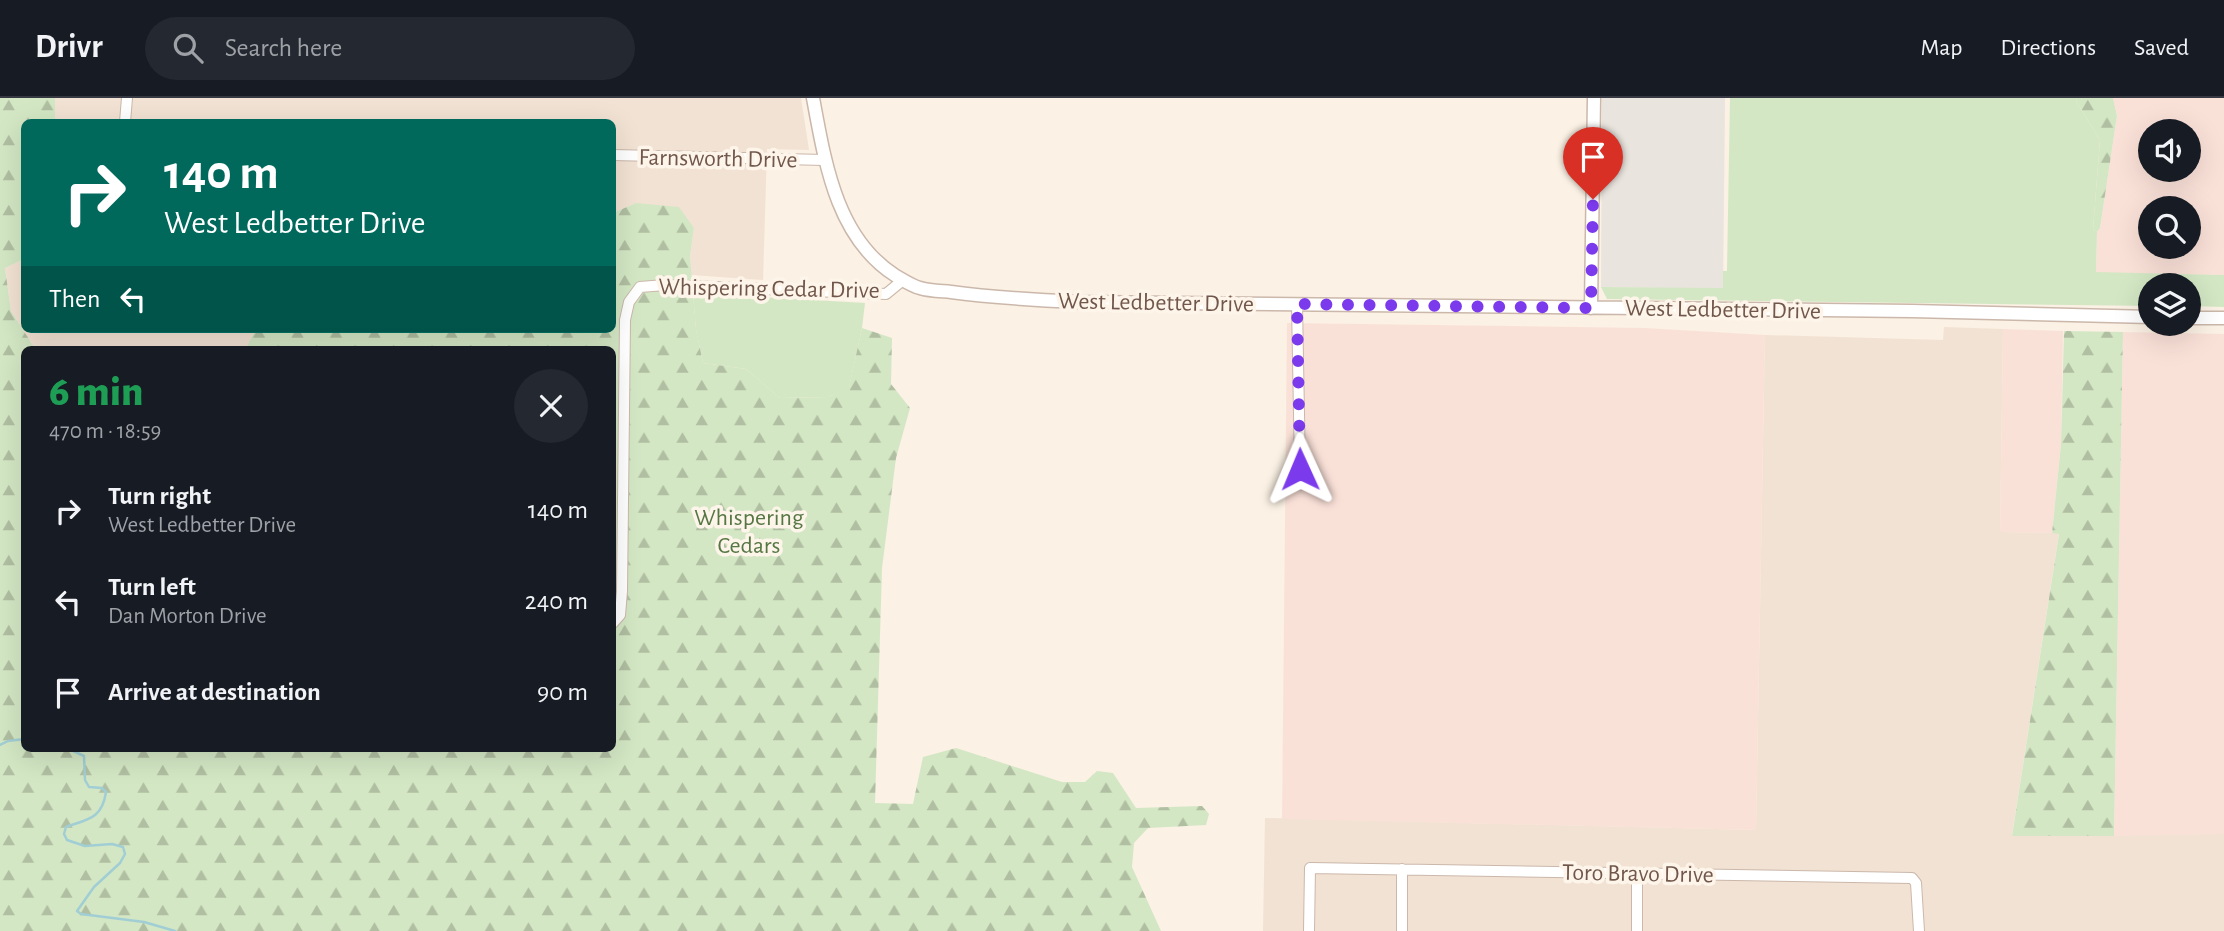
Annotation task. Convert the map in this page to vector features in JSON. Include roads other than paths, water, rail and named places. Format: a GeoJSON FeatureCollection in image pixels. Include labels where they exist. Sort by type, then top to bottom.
{"type":"FeatureCollection","features":[{"type":"Feature","properties":{"kind":"street"},"geometry":{"type":"LineString","coordinates":[[125,119],[127,98]]}},
{"type":"Feature","properties":{"kind":"street"},"geometry":{"type":"LineString","coordinates":[[813,98],[824,160],[847,220],[864,248],[887,270],[903,280]]}},
{"type":"Feature","properties":{"kind":"street"},"geometry":{"type":"LineString","coordinates":[[1591,308],[1594,98]]}},
{"type":"Feature","properties":{"kind":"street","name":"Farnsworth Drive"},"geometry":{"type":"LineString","coordinates":[[616,155],[824,160]]}},
{"type":"Feature","properties":{"kind":"street","name":"West Ledbetter Drive"},"geometry":{"type":"LineString","coordinates":[[903,280],[918,288],[1041,301],[1912,311],[2138,317]]}},
{"type":"Feature","properties":{"kind":"street","name":"Whispering Cedar Drive"},"geometry":{"type":"LineString","coordinates":[[616,620],[620,615],[622,591],[625,320],[632,295],[640,287],[665,285],[886,294],[903,280]]}},
{"type":"Feature","properties":{"kind":"street"},"geometry":{"type":"LineString","coordinates":[[1297,304],[1300,469]]}},
{"type":"Feature","properties":{"kind":"street"},"geometry":{"type":"LineString","coordinates":[[2201,318],[2224,318]]}},
{"type":"Feature","properties":{"kind":"street","name":"Toro Bravo Drive"},"geometry":{"type":"LineString","coordinates":[[1309,931],[1310,868],[1912,878],[1916,883],[1919,931]]}},
{"type":"Feature","properties":{"kind":"street"},"geometry":{"type":"LineString","coordinates":[[1402,869],[1402,931]]}},
{"type":"Feature","properties":{"kind":"street"},"geometry":{"type":"LineString","coordinates":[[1637,873],[1637,931]]}},
{"type":"Feature","properties":{"kind":"waterway"},"geometry":{"type":"LineString","coordinates":[[0,745],[21,739]]}},
{"type":"Feature","properties":{"kind":"waterway"},"geometry":{"type":"LineString","coordinates":[[75,752],[84,756],[85,780],[89,787],[102,788],[106,792],[97,813],[87,820],[66,827],[64,834],[67,840],[85,846],[112,844],[123,847],[125,854],[120,863],[94,887],[77,911],[81,914],[144,922],[175,931]]}},
{"type":"Feature","properties":{"kind":"park label","name":"Whispering Cedars"},"geometry":{"type":"Point","coordinates":[749,531]}}]}
